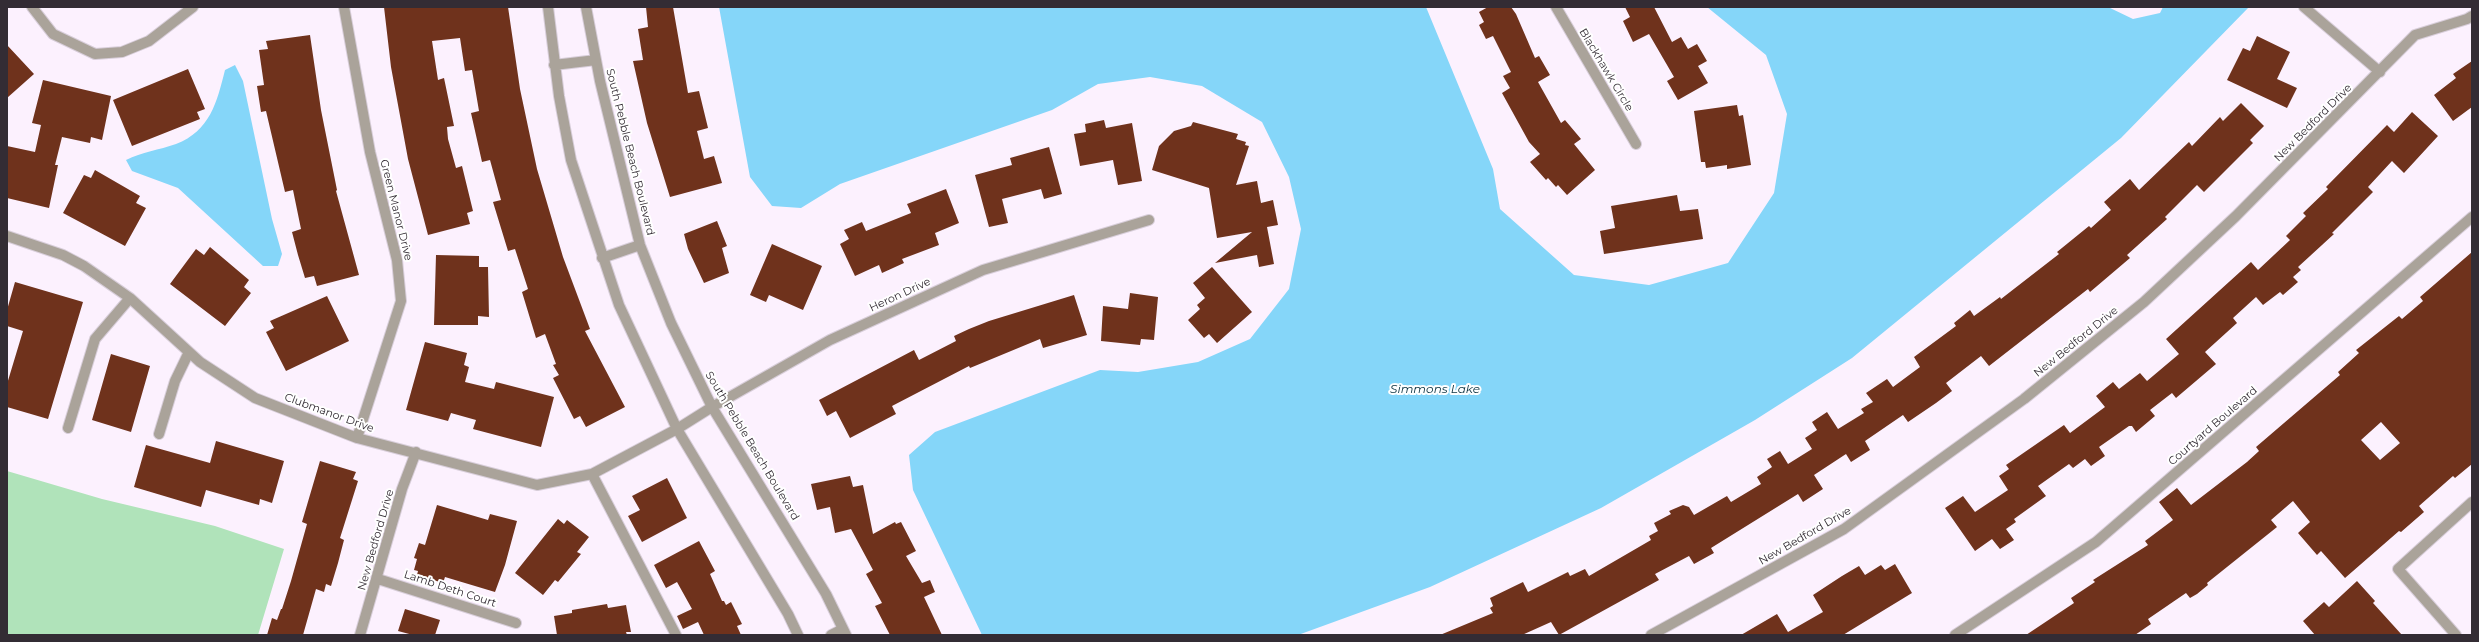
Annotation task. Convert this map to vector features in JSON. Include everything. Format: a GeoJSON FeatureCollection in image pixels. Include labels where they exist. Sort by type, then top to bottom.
{"type":"FeatureCollection","features":[{"type":"Feature","properties":{"kind":"street"},"geometry":{"type":"LineString","coordinates":[[32,7],[53,34],[95,54],[122,52],[148,41],[194,7]]}},
{"type":"Feature","properties":{"kind":"street","name":"Green Manor Drive"},"geometry":{"type":"LineString","coordinates":[[344,7],[370,152],[397,260],[401,301],[357,438]]}},
{"type":"Feature","properties":{"kind":"street"},"geometry":{"type":"LineString","coordinates":[[548,7],[554,65],[571,160],[602,258],[619,305],[677,429],[788,614],[798,635]]}},
{"type":"Feature","properties":{"kind":"street","name":"South Pebble Beach Boulevard"},"geometry":{"type":"LineString","coordinates":[[586,7],[596,60],[640,245],[671,323],[712,407],[826,594],[844,632]]}},
{"type":"Feature","properties":{"kind":"street","name":"Blackhawk Circle"},"geometry":{"type":"LineString","coordinates":[[1556,7],[1636,144]]}},
{"type":"Feature","properties":{"kind":"street"},"geometry":{"type":"LineString","coordinates":[[2304,7],[2380,72]]}},
{"type":"Feature","properties":{"kind":"street","name":"New Bedford Drive"},"geometry":{"type":"LineString","coordinates":[[1651,635],[1844,529],[2024,399],[2144,302],[2236,216],[2415,35],[2467,19],[2472,16]]}},
{"type":"Feature","properties":{"kind":"street"},"geometry":{"type":"LineString","coordinates":[[554,65],[596,60]]}},
{"type":"Feature","properties":{"kind":"street","name":"Courtyard Boulevard"},"geometry":{"type":"LineString","coordinates":[[1955,635],[2096,542],[2472,217]]}},
{"type":"Feature","properties":{"kind":"street","name":"Heron Drive"},"geometry":{"type":"LineString","coordinates":[[677,429],[712,407],[830,340],[983,270],[1149,220]]}},
{"type":"Feature","properties":{"kind":"street","name":"Clubmanor Drive"},"geometry":{"type":"LineString","coordinates":[[7,236],[63,255],[130,298],[200,362],[255,398],[357,438],[416,452],[537,485],[592,474],[677,429]]}},
{"type":"Feature","properties":{"kind":"street"},"geometry":{"type":"LineString","coordinates":[[602,258],[640,245]]}},
{"type":"Feature","properties":{"kind":"street"},"geometry":{"type":"LineString","coordinates":[[68,428],[95,339],[130,298]]}},
{"type":"Feature","properties":{"kind":"street"},"geometry":{"type":"LineString","coordinates":[[159,434],[175,381],[189,352]]}},
{"type":"Feature","properties":{"kind":"street","name":"New Bedford Drive"},"geometry":{"type":"LineString","coordinates":[[360,635],[378,579],[402,490],[416,452]]}},
{"type":"Feature","properties":{"kind":"street"},"geometry":{"type":"LineString","coordinates":[[592,474],[676,635]]}},
{"type":"Feature","properties":{"kind":"street"},"geometry":{"type":"LineString","coordinates":[[2456,635],[2398,569],[2472,502]]}},
{"type":"Feature","properties":{"kind":"street","name":"Lamb Deth Court"},"geometry":{"type":"LineString","coordinates":[[378,579],[516,623]]}},
{"type":"Feature","properties":{"kind":"street"},"geometry":{"type":"LineString","coordinates":[[831,635],[844,632]]}},
{"type":"Feature","properties":{"kind":"green space"},"geometry":{"type":"Polygon","coordinates":[[[7,471],[102,499],[215,526],[284,549],[258,635],[7,635],[7,471]]]}},
{"type":"Feature","properties":{"kind":"water","name":"Simmons Lake"},"geometry":{"type":"Polygon","coordinates":[[[719,7],[1426,7],[1493,169],[1500,209],[1574,275],[1649,285],[1728,263],[1774,193],[1787,114],[1766,55],[1707,7],[2108,7],[2133,19],[2160,13],[2163,7],[2249,7],[2121,138],[1852,358],[1755,420],[1601,508],[1430,587],[1298,635],[982,635],[913,490],[909,455],[935,432],[1100,370],[1138,372],[1198,362],[1250,339],[1289,289],[1301,229],[1289,177],[1262,122],[1202,86],[1150,77],[1098,84],[1052,110],[840,184],[801,208],[772,206],[750,177],[719,7]]]}},
{"type":"Feature","properties":{"kind":"water"},"geometry":{"type":"Polygon","coordinates":[[[235,65],[243,81],[272,219],[282,254],[278,266],[263,266],[178,188],[132,171],[126,160],[176,144],[188,138],[197,131],[210,114],[215,104],[225,70],[235,65]]]}},
{"type":"Feature","properties":{"kind":"building"},"geometry":{"type":"Polygon","coordinates":[[[384,7],[508,7],[520,89],[537,169],[563,257],[590,329],[585,331],[625,407],[586,427],[580,416],[574,419],[553,378],[559,375],[553,365],[556,364],[545,334],[536,338],[522,292],[528,289],[515,249],[508,251],[493,202],[501,200],[490,160],[482,162],[471,113],[479,111],[472,70],[465,71],[460,38],[432,41],[438,80],[444,78],[454,126],[447,127],[448,139],[456,168],[462,166],[473,211],[467,213],[470,224],[428,235],[408,159],[391,67],[384,7]]]}},
{"type":"Feature","properties":{"kind":"building"},"geometry":{"type":"Polygon","coordinates":[[[646,7],[673,7],[688,93],[699,91],[708,128],[697,131],[704,159],[714,156],[722,183],[670,197],[647,123],[633,61],[643,60],[638,29],[648,27],[646,7]]]}},
{"type":"Feature","properties":{"kind":"building"},"geometry":{"type":"Polygon","coordinates":[[[1488,7],[1511,7],[1516,14],[1535,58],[1539,56],[1550,75],[1538,82],[1561,123],[1565,120],[1581,139],[1574,144],[1595,170],[1567,195],[1558,185],[1556,187],[1548,178],[1546,180],[1530,162],[1540,154],[1529,142],[1502,93],[1510,88],[1503,76],[1511,72],[1493,36],[1486,39],[1479,25],[1484,22],[1479,12],[1488,7]]]}},
{"type":"Feature","properties":{"kind":"building"},"geometry":{"type":"Polygon","coordinates":[[[1625,7],[1654,7],[1672,42],[1681,37],[1688,49],[1697,44],[1707,61],[1698,66],[1708,83],[1678,100],[1667,81],[1674,77],[1649,34],[1633,42],[1623,21],[1630,17],[1625,7]]]}},
{"type":"Feature","properties":{"kind":"building"},"geometry":{"type":"Polygon","coordinates":[[[310,35],[321,110],[336,191],[359,275],[317,286],[314,276],[305,278],[298,255],[292,232],[301,229],[293,190],[285,192],[266,111],[261,112],[257,86],[264,85],[259,50],[268,49],[266,41],[310,35]]]}},
{"type":"Feature","properties":{"kind":"building"},"geometry":{"type":"Polygon","coordinates":[[[2257,36],[2290,52],[2277,79],[2297,88],[2287,108],[2227,80],[2243,48],[2250,51],[2257,36]]]}},
{"type":"Feature","properties":{"kind":"building"},"geometry":{"type":"Polygon","coordinates":[[[7,45],[34,74],[7,98],[7,45]]]}},
{"type":"Feature","properties":{"kind":"building"},"geometry":{"type":"Polygon","coordinates":[[[2472,61],[2472,107],[2453,121],[2434,95],[2456,78],[2453,74],[2472,61]]]}},
{"type":"Feature","properties":{"kind":"building"},"geometry":{"type":"Polygon","coordinates":[[[188,69],[205,109],[197,112],[200,119],[132,146],[113,100],[188,69]]]}},
{"type":"Feature","properties":{"kind":"building"},"geometry":{"type":"Polygon","coordinates":[[[43,80],[111,96],[102,140],[91,137],[90,143],[62,137],[55,165],[58,165],[49,208],[7,198],[7,146],[35,152],[41,125],[32,123],[43,80]]]}},
{"type":"Feature","properties":{"kind":"building"},"geometry":{"type":"Polygon","coordinates":[[[2241,103],[2264,126],[2250,140],[2253,143],[2204,192],[2197,185],[2165,217],[2167,219],[2127,255],[2130,258],[2090,292],[2088,289],[1989,366],[1981,356],[1946,383],[1952,391],[1936,403],[1908,422],[1903,415],[1865,441],[1870,450],[1851,462],[1846,454],[1814,475],[1823,489],[1803,502],[1798,494],[1711,548],[1714,553],[1694,564],[1689,556],[1655,574],[1659,580],[1559,635],[1551,622],[1522,635],[1440,635],[1493,613],[1490,608],[1493,606],[1490,598],[1523,582],[1528,592],[1568,572],[1570,576],[1585,569],[1589,576],[1651,540],[1649,536],[1658,531],[1654,523],[1671,514],[1669,511],[1683,505],[1689,507],[1694,515],[1727,496],[1731,502],[1761,484],[1757,477],[1772,467],[1767,459],[1780,451],[1788,464],[1812,449],[1805,438],[1817,430],[1812,422],[1827,412],[1838,429],[1864,413],[1861,409],[1873,402],[1866,393],[1887,379],[1893,387],[1920,367],[1914,357],[1956,326],[1954,323],[1970,310],[1974,316],[2000,297],[2001,299],[2059,254],[2057,252],[2089,226],[2091,228],[2111,210],[2104,202],[2130,179],[2139,190],[2189,142],[2192,146],[2220,117],[2223,121],[2241,103]]]}},
{"type":"Feature","properties":{"kind":"building"},"geometry":{"type":"Polygon","coordinates":[[[1737,105],[1739,116],[1743,115],[1751,165],[1727,169],[1727,165],[1706,168],[1705,162],[1701,162],[1694,111],[1737,105]]]}},
{"type":"Feature","properties":{"kind":"building"},"geometry":{"type":"Polygon","coordinates":[[[2412,112],[2438,136],[2404,173],[2392,161],[2368,187],[2373,192],[2332,233],[2334,234],[2298,267],[2301,270],[2293,277],[2298,282],[2283,295],[2280,292],[2263,305],[2256,297],[2233,318],[2237,323],[2205,352],[2216,364],[2176,398],[2172,393],[2150,410],[2155,416],[2136,432],[2132,426],[2129,426],[2099,447],[2105,456],[2091,466],[2085,459],[2073,468],[2069,464],[2038,486],[2046,496],[2014,519],[2016,522],[2006,529],[2014,540],[2000,549],[1992,539],[1975,551],[1945,508],[1963,496],[1975,512],[2008,490],[1999,476],[2009,469],[2006,465],[2064,425],[2070,433],[2105,407],[2096,396],[2113,382],[2119,389],[2140,373],[2147,381],[2179,354],[2166,339],[2251,262],[2258,270],[2290,240],[2286,236],[2306,216],[2303,213],[2328,189],[2326,187],[2387,125],[2394,132],[2412,112]]]}},
{"type":"Feature","properties":{"kind":"building"},"geometry":{"type":"Polygon","coordinates":[[[1104,120],[1106,128],[1132,123],[1142,181],[1118,185],[1113,160],[1080,166],[1074,134],[1086,132],[1085,124],[1104,120]]]}},
{"type":"Feature","properties":{"kind":"building"},"geometry":{"type":"Polygon","coordinates":[[[1193,122],[1238,134],[1236,139],[1246,142],[1245,145],[1249,146],[1236,185],[1257,181],[1261,203],[1273,200],[1278,225],[1267,227],[1274,264],[1259,267],[1257,255],[1215,263],[1252,232],[1217,238],[1209,188],[1152,170],[1159,146],[1174,131],[1191,126],[1193,122]]]}},
{"type":"Feature","properties":{"kind":"building"},"geometry":{"type":"Polygon","coordinates":[[[1049,147],[1062,194],[1044,199],[1041,189],[1002,199],[1008,223],[989,227],[975,175],[1012,165],[1010,158],[1049,147]]]}},
{"type":"Feature","properties":{"kind":"building"},"geometry":{"type":"Polygon","coordinates":[[[95,170],[140,196],[136,203],[146,208],[125,246],[63,213],[84,175],[91,178],[95,170]]]}},
{"type":"Feature","properties":{"kind":"building"},"geometry":{"type":"Polygon","coordinates":[[[946,189],[959,223],[935,233],[939,245],[902,259],[904,263],[882,273],[879,265],[855,276],[840,244],[849,239],[844,230],[862,222],[866,231],[911,213],[907,204],[946,189]]]}},
{"type":"Feature","properties":{"kind":"building"},"geometry":{"type":"Polygon","coordinates":[[[1677,195],[1680,211],[1698,209],[1703,239],[1604,254],[1600,231],[1615,228],[1611,206],[1677,195]]]}},
{"type":"Feature","properties":{"kind":"building"},"geometry":{"type":"Polygon","coordinates":[[[717,221],[727,246],[722,248],[729,273],[704,283],[688,249],[684,234],[717,221]]]}},
{"type":"Feature","properties":{"kind":"building"},"geometry":{"type":"Polygon","coordinates":[[[772,244],[822,266],[803,310],[769,295],[766,302],[750,295],[772,244]]]}},
{"type":"Feature","properties":{"kind":"building"},"geometry":{"type":"Polygon","coordinates":[[[210,247],[249,280],[244,287],[251,293],[225,326],[170,284],[196,249],[204,255],[210,247]]]}},
{"type":"Feature","properties":{"kind":"building"},"geometry":{"type":"Polygon","coordinates":[[[2472,252],[2472,464],[2455,478],[2453,476],[2419,506],[2424,512],[2401,532],[2399,531],[2345,578],[2321,551],[2317,555],[2298,533],[2310,522],[2293,501],[2271,520],[2277,527],[2207,583],[2208,585],[2197,594],[2190,598],[2186,593],[2148,619],[2151,624],[2135,635],[2026,635],[2074,603],[2071,598],[2095,582],[2093,580],[2148,545],[2145,541],[2173,520],[2159,502],[2177,488],[2191,505],[2247,462],[2259,451],[2256,447],[2340,375],[2338,372],[2359,353],[2356,350],[2399,316],[2402,319],[2423,301],[2420,297],[2472,252]],[[2381,422],[2361,440],[2380,460],[2400,443],[2381,422]]]}},
{"type":"Feature","properties":{"kind":"building"},"geometry":{"type":"Polygon","coordinates":[[[436,255],[479,256],[479,267],[488,267],[489,317],[478,316],[478,325],[434,325],[436,255]]]}},
{"type":"Feature","properties":{"kind":"building"},"geometry":{"type":"Polygon","coordinates":[[[1212,267],[1252,312],[1217,343],[1209,334],[1204,338],[1188,320],[1200,309],[1197,305],[1205,298],[1193,283],[1212,267]]]}},
{"type":"Feature","properties":{"kind":"building"},"geometry":{"type":"Polygon","coordinates":[[[15,282],[83,302],[48,419],[7,407],[7,384],[23,331],[7,326],[7,310],[15,282]]]}},
{"type":"Feature","properties":{"kind":"building"},"geometry":{"type":"Polygon","coordinates":[[[1130,293],[1158,297],[1154,340],[1141,339],[1140,345],[1101,341],[1103,306],[1128,309],[1130,293]]]}},
{"type":"Feature","properties":{"kind":"building"},"geometry":{"type":"Polygon","coordinates":[[[1074,295],[1087,335],[1043,348],[1040,339],[970,368],[969,366],[892,406],[896,414],[850,438],[836,411],[827,416],[819,400],[914,350],[919,360],[956,341],[954,336],[969,329],[989,321],[1074,295]]]}},
{"type":"Feature","properties":{"kind":"building"},"geometry":{"type":"Polygon","coordinates":[[[327,296],[349,341],[286,371],[266,332],[274,328],[270,321],[327,296]]]}},
{"type":"Feature","properties":{"kind":"building"},"geometry":{"type":"Polygon","coordinates":[[[425,342],[467,353],[464,365],[469,367],[465,382],[494,389],[496,382],[554,397],[541,447],[473,429],[476,420],[451,413],[448,421],[406,410],[425,342]]]}},
{"type":"Feature","properties":{"kind":"building"},"geometry":{"type":"Polygon","coordinates":[[[111,354],[150,366],[131,432],[92,420],[111,354]]]}},
{"type":"Feature","properties":{"kind":"building"},"geometry":{"type":"Polygon","coordinates":[[[216,441],[284,461],[272,503],[260,499],[259,505],[206,490],[201,507],[134,487],[146,445],[210,463],[216,441]]]}},
{"type":"Feature","properties":{"kind":"building"},"geometry":{"type":"Polygon","coordinates":[[[320,461],[356,472],[353,479],[358,481],[340,538],[344,540],[331,586],[326,584],[324,592],[316,589],[303,635],[267,635],[272,618],[277,620],[282,609],[291,581],[307,524],[302,522],[320,461]]]}},
{"type":"Feature","properties":{"kind":"building"},"geometry":{"type":"Polygon","coordinates":[[[850,476],[853,487],[863,485],[873,534],[895,522],[896,524],[901,522],[916,551],[906,556],[922,583],[930,580],[935,592],[924,597],[942,635],[890,635],[875,606],[882,603],[866,574],[873,570],[851,529],[835,533],[830,507],[817,510],[811,484],[850,476]]]}},
{"type":"Feature","properties":{"kind":"building"},"geometry":{"type":"Polygon","coordinates":[[[667,478],[687,518],[642,542],[628,516],[640,510],[632,496],[667,478]]]}},
{"type":"Feature","properties":{"kind":"building"},"geometry":{"type":"Polygon","coordinates":[[[437,505],[488,520],[490,514],[517,521],[505,565],[495,592],[445,577],[443,583],[417,575],[418,571],[414,570],[417,559],[414,558],[419,543],[425,545],[437,505]]]}},
{"type":"Feature","properties":{"kind":"building"},"geometry":{"type":"Polygon","coordinates":[[[558,519],[564,524],[567,520],[589,537],[577,552],[581,554],[558,582],[555,580],[543,595],[515,573],[558,519]]]}},
{"type":"Feature","properties":{"kind":"building"},"geometry":{"type":"Polygon","coordinates":[[[699,541],[715,571],[710,574],[722,601],[724,601],[726,605],[731,602],[742,624],[737,626],[741,635],[704,635],[698,622],[683,629],[677,616],[692,609],[677,582],[666,588],[654,565],[699,541]]]}},
{"type":"Feature","properties":{"kind":"building"},"geometry":{"type":"Polygon","coordinates":[[[1895,564],[1912,593],[1843,635],[1741,635],[1777,614],[1788,632],[1823,612],[1813,595],[1842,576],[1859,566],[1865,575],[1881,565],[1885,570],[1895,564]]]}},
{"type":"Feature","properties":{"kind":"building"},"geometry":{"type":"Polygon","coordinates":[[[2357,581],[2375,601],[2373,603],[2402,635],[2315,635],[2303,621],[2324,602],[2329,607],[2357,581]]]}},
{"type":"Feature","properties":{"kind":"building"},"geometry":{"type":"Polygon","coordinates":[[[607,604],[608,608],[626,605],[631,632],[626,632],[627,635],[557,635],[554,616],[572,613],[572,610],[607,604]]]}},
{"type":"Feature","properties":{"kind":"building"},"geometry":{"type":"Polygon","coordinates":[[[405,609],[440,620],[435,635],[413,635],[398,631],[405,609]]]}}]}
